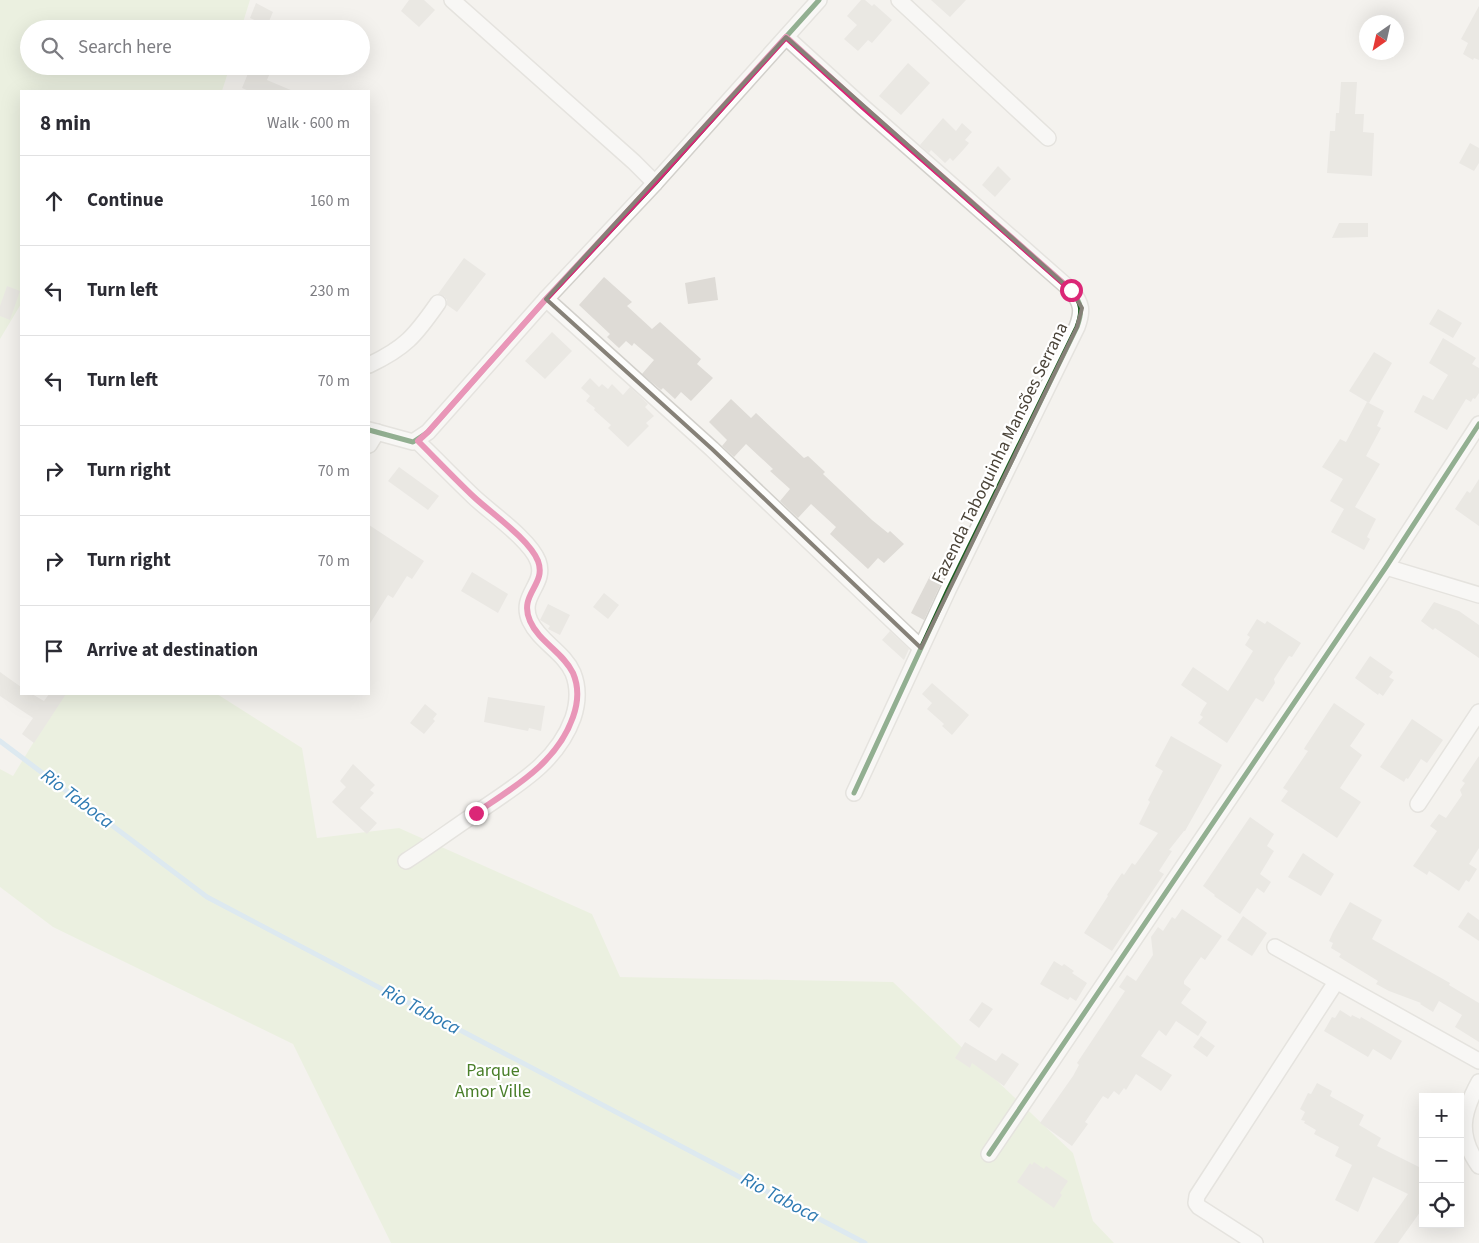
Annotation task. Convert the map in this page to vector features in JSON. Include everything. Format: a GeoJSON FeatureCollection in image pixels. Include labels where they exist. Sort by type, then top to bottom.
{"type":"FeatureCollection","features":[{"type":"Feature","properties":{"kind":"street"},"geometry":{"type":"LineString","coordinates":[[452,0],[634,162],[654,183]]}},
{"type":"Feature","properties":{"kind":"street"},"geometry":{"type":"LineString","coordinates":[[373,431],[408,442],[418,441],[428,432],[546,299],[820,0]]}},
{"type":"Feature","properties":{"kind":"street"},"geometry":{"type":"LineString","coordinates":[[899,0],[1048,138]]}},
{"type":"Feature","properties":{"kind":"street","name":"Fazenda Taboquinha Mansões Serrana"},"geometry":{"type":"LineString","coordinates":[[786,37],[1071,290],[1078,298],[1082,308],[1077,327],[921,648]]}},
{"type":"Feature","properties":{"kind":"street"},"geometry":{"type":"LineString","coordinates":[[546,299],[712,449],[921,648],[854,793]]}},
{"type":"Feature","properties":{"kind":"street"},"geometry":{"type":"LineString","coordinates":[[370,364],[389,355],[408,341],[420,329],[438,303]]}},
{"type":"Feature","properties":{"kind":"street"},"geometry":{"type":"LineString","coordinates":[[989,1154],[1386,567],[1479,424]]}},
{"type":"Feature","properties":{"kind":"street"},"geometry":{"type":"LineString","coordinates":[[406,862],[515,787],[541,766],[552,755],[570,724],[578,695],[574,674],[568,664],[560,653],[531,624],[526,612],[526,604],[539,577],[540,568],[532,551],[418,441]]}},
{"type":"Feature","properties":{"kind":"street"},"geometry":{"type":"LineString","coordinates":[[1386,567],[1479,595]]}},
{"type":"Feature","properties":{"kind":"street"},"geometry":{"type":"LineString","coordinates":[[1418,804],[1479,712]]}},
{"type":"Feature","properties":{"kind":"street"},"geometry":{"type":"LineString","coordinates":[[1275,948],[1479,1061]]}},
{"type":"Feature","properties":{"kind":"street"},"geometry":{"type":"LineString","coordinates":[[1255,1243],[1199,1208],[1196,1203],[1196,1196],[1336,982]]}},
{"type":"Feature","properties":{"kind":"street"},"geometry":{"type":"LineString","coordinates":[[1477,1085],[1464,1114],[1464,1125],[1465,1138],[1470,1152],[1479,1166]]}},
{"type":"Feature","properties":{"kind":"highlighted area"},"geometry":{"type":"Polygon","coordinates":[[[786,37],[1071,290],[1082,308],[1077,327],[921,648],[712,449],[546,299],[786,37]]]}},
{"type":"Feature","properties":{"kind":"green space"},"geometry":{"type":"Polygon","coordinates":[[[0,0],[250,0],[244,20],[20,20],[20,75],[227,75],[222,90],[20,90],[20,306],[0,339],[0,0]]]}},
{"type":"Feature","properties":{"kind":"green space","name":"Parque Amor Ville"},"geometry":{"type":"Polygon","coordinates":[[[62,695],[219,695],[302,748],[317,838],[399,828],[592,914],[620,977],[893,982],[1073,1153],[1093,1221],[1114,1243],[391,1243],[293,1044],[53,927],[0,887],[0,769],[13,776],[62,695]]]}},
{"type":"Feature","properties":{"kind":"building"},"geometry":{"type":"Polygon","coordinates":[[[409,0],[424,0],[435,10],[419,27],[401,11],[409,0]]]}},
{"type":"Feature","properties":{"kind":"building"},"geometry":{"type":"Polygon","coordinates":[[[861,0],[865,0],[872,6],[874,4],[892,20],[872,43],[868,40],[858,51],[844,39],[857,25],[847,16],[861,0]]]}},
{"type":"Feature","properties":{"kind":"building"},"geometry":{"type":"Polygon","coordinates":[[[931,0],[966,0],[950,17],[931,0]]]}},
{"type":"Feature","properties":{"kind":"building"},"geometry":{"type":"Polygon","coordinates":[[[256,3],[273,12],[270,20],[254,20],[250,18],[256,3]]]}},
{"type":"Feature","properties":{"kind":"building"},"geometry":{"type":"Polygon","coordinates":[[[1479,6],[1479,60],[1474,58],[1473,60],[1463,54],[1468,43],[1461,39],[1479,6]]]}},
{"type":"Feature","properties":{"kind":"building"},"geometry":{"type":"Polygon","coordinates":[[[908,63],[930,83],[901,115],[879,96],[908,63]]]}},
{"type":"Feature","properties":{"kind":"building"},"geometry":{"type":"Polygon","coordinates":[[[247,75],[269,75],[267,80],[291,90],[247,90],[242,88],[247,75]]]}},
{"type":"Feature","properties":{"kind":"building"},"geometry":{"type":"Polygon","coordinates":[[[1341,82],[1357,82],[1355,114],[1364,114],[1363,132],[1374,133],[1372,176],[1327,173],[1330,131],[1335,131],[1336,113],[1339,113],[1341,82]]]}},
{"type":"Feature","properties":{"kind":"building"},"geometry":{"type":"Polygon","coordinates":[[[943,118],[956,131],[962,123],[972,132],[965,140],[969,143],[964,149],[953,161],[950,158],[945,163],[931,150],[929,153],[920,145],[943,118]]]}},
{"type":"Feature","properties":{"kind":"building"},"geometry":{"type":"Polygon","coordinates":[[[1470,143],[1479,148],[1479,163],[1474,171],[1459,163],[1470,143]]]}},
{"type":"Feature","properties":{"kind":"building"},"geometry":{"type":"Polygon","coordinates":[[[998,166],[1011,179],[995,197],[982,185],[998,166]]]}},
{"type":"Feature","properties":{"kind":"building"},"geometry":{"type":"Polygon","coordinates":[[[1339,223],[1368,223],[1368,237],[1332,238],[1339,223]]]}},
{"type":"Feature","properties":{"kind":"building"},"geometry":{"type":"Polygon","coordinates":[[[464,258],[486,274],[457,312],[447,305],[447,300],[444,296],[438,294],[464,258]]]}},
{"type":"Feature","properties":{"kind":"building"},"geometry":{"type":"Polygon","coordinates":[[[604,277],[632,302],[627,306],[652,329],[660,322],[701,359],[697,364],[713,378],[691,401],[681,392],[675,399],[663,388],[661,390],[642,374],[654,360],[634,343],[632,346],[626,341],[619,348],[607,337],[610,334],[579,305],[604,277]]]}},
{"type":"Feature","properties":{"kind":"building"},"geometry":{"type":"Polygon","coordinates":[[[715,277],[718,300],[688,304],[685,283],[715,277]]]}},
{"type":"Feature","properties":{"kind":"building"},"geometry":{"type":"Polygon","coordinates":[[[7,286],[20,291],[10,320],[0,316],[0,306],[7,286]]]}},
{"type":"Feature","properties":{"kind":"building"},"geometry":{"type":"Polygon","coordinates":[[[1438,309],[1462,323],[1453,338],[1429,324],[1438,309]]]}},
{"type":"Feature","properties":{"kind":"building"},"geometry":{"type":"Polygon","coordinates":[[[552,332],[572,351],[545,379],[525,361],[552,332]]]}},
{"type":"Feature","properties":{"kind":"building"},"geometry":{"type":"Polygon","coordinates":[[[1443,338],[1476,358],[1472,364],[1479,368],[1479,393],[1471,402],[1466,399],[1447,430],[1414,412],[1423,395],[1433,400],[1448,375],[1429,363],[1443,338]]]}},
{"type":"Feature","properties":{"kind":"building"},"geometry":{"type":"Polygon","coordinates":[[[1374,352],[1392,363],[1369,403],[1349,391],[1374,352]]]}},
{"type":"Feature","properties":{"kind":"building"},"geometry":{"type":"Polygon","coordinates":[[[590,378],[599,387],[602,384],[608,389],[612,384],[623,395],[630,387],[648,404],[645,407],[654,416],[646,423],[649,426],[628,447],[608,428],[611,425],[586,401],[590,396],[581,388],[590,378]]]}},
{"type":"Feature","properties":{"kind":"building"},"geometry":{"type":"Polygon","coordinates":[[[731,399],[751,418],[756,413],[804,458],[808,456],[825,472],[823,474],[872,520],[888,533],[890,531],[904,544],[884,563],[878,558],[868,569],[830,534],[836,527],[811,504],[798,518],[780,501],[790,489],[770,471],[773,469],[746,444],[734,457],[722,446],[727,440],[709,422],[731,399]]]}},
{"type":"Feature","properties":{"kind":"building"},"geometry":{"type":"Polygon","coordinates":[[[1367,402],[1384,411],[1377,426],[1381,428],[1366,456],[1380,464],[1355,507],[1376,519],[1367,537],[1370,539],[1364,550],[1331,532],[1344,509],[1330,501],[1343,479],[1322,467],[1340,439],[1346,442],[1367,402]]]}},
{"type":"Feature","properties":{"kind":"building"},"geometry":{"type":"Polygon","coordinates":[[[399,467],[439,496],[428,510],[388,481],[399,467]]]}},
{"type":"Feature","properties":{"kind":"building"},"geometry":{"type":"Polygon","coordinates":[[[1479,479],[1479,526],[1455,509],[1467,491],[1470,493],[1479,479]]]}},
{"type":"Feature","properties":{"kind":"building"},"geometry":{"type":"Polygon","coordinates":[[[370,526],[424,561],[412,579],[407,576],[393,598],[388,595],[370,623],[370,526]]]}},
{"type":"Feature","properties":{"kind":"building"},"geometry":{"type":"Polygon","coordinates":[[[933,570],[943,579],[924,620],[911,613],[933,570]]]}},
{"type":"Feature","properties":{"kind":"building"},"geometry":{"type":"Polygon","coordinates":[[[472,572],[508,594],[498,613],[461,591],[472,572]]]}},
{"type":"Feature","properties":{"kind":"building"},"geometry":{"type":"Polygon","coordinates":[[[604,593],[619,605],[608,619],[593,607],[604,593]]]}},
{"type":"Feature","properties":{"kind":"building"},"geometry":{"type":"Polygon","coordinates":[[[1434,602],[1459,611],[1479,625],[1479,658],[1435,628],[1433,630],[1421,621],[1434,602]]]}},
{"type":"Feature","properties":{"kind":"building"},"geometry":{"type":"Polygon","coordinates":[[[548,604],[570,615],[560,635],[548,629],[550,626],[540,620],[548,604]]]}},
{"type":"Feature","properties":{"kind":"building"},"geometry":{"type":"Polygon","coordinates":[[[1257,619],[1265,624],[1267,621],[1301,643],[1292,657],[1289,656],[1274,679],[1275,683],[1263,702],[1256,698],[1227,743],[1198,723],[1203,717],[1200,715],[1207,703],[1181,685],[1193,667],[1228,691],[1253,651],[1245,645],[1250,637],[1247,635],[1257,619]]]}},
{"type":"Feature","properties":{"kind":"building"},"geometry":{"type":"Polygon","coordinates":[[[890,631],[909,649],[904,660],[882,640],[890,631]]]}},
{"type":"Feature","properties":{"kind":"building"},"geometry":{"type":"Polygon","coordinates":[[[1370,656],[1393,672],[1389,677],[1394,680],[1383,696],[1379,693],[1378,695],[1355,678],[1370,656]]]}},
{"type":"Feature","properties":{"kind":"building"},"geometry":{"type":"Polygon","coordinates":[[[0,672],[20,686],[20,695],[34,695],[44,701],[48,695],[65,695],[34,743],[22,734],[33,718],[0,696],[0,672]]]}},
{"type":"Feature","properties":{"kind":"building"},"geometry":{"type":"Polygon","coordinates":[[[932,683],[969,715],[952,735],[942,726],[944,724],[927,709],[932,703],[922,694],[932,683]]]}},
{"type":"Feature","properties":{"kind":"building"},"geometry":{"type":"Polygon","coordinates":[[[488,697],[545,706],[541,731],[529,728],[528,731],[484,722],[488,697]]]}},
{"type":"Feature","properties":{"kind":"building"},"geometry":{"type":"Polygon","coordinates":[[[1334,703],[1365,724],[1350,746],[1362,755],[1340,788],[1361,802],[1337,838],[1281,801],[1288,791],[1283,788],[1308,751],[1304,749],[1305,747],[1334,703]]]}},
{"type":"Feature","properties":{"kind":"building"},"geometry":{"type":"Polygon","coordinates":[[[425,704],[437,714],[433,719],[435,721],[424,734],[410,723],[425,704]]]}},
{"type":"Feature","properties":{"kind":"building"},"geometry":{"type":"Polygon","coordinates":[[[1412,719],[1443,740],[1427,763],[1421,759],[1404,782],[1380,767],[1412,719]]]}},
{"type":"Feature","properties":{"kind":"building"},"geometry":{"type":"Polygon","coordinates":[[[1171,736],[1222,765],[1185,831],[1169,850],[1172,851],[1159,871],[1164,874],[1112,951],[1084,933],[1122,873],[1124,875],[1132,863],[1135,865],[1158,833],[1139,824],[1150,802],[1148,800],[1163,771],[1155,766],[1171,736]]]}},
{"type":"Feature","properties":{"kind":"building"},"geometry":{"type":"Polygon","coordinates":[[[1479,756],[1479,848],[1469,864],[1477,869],[1469,882],[1466,880],[1459,891],[1429,871],[1427,875],[1413,866],[1437,831],[1430,826],[1439,814],[1446,818],[1462,795],[1460,790],[1465,783],[1462,781],[1479,756]]]}},
{"type":"Feature","properties":{"kind":"building"},"geometry":{"type":"Polygon","coordinates":[[[353,764],[375,785],[370,790],[374,793],[360,808],[377,823],[367,834],[332,802],[346,787],[340,781],[353,764]]]}},
{"type":"Feature","properties":{"kind":"building"},"geometry":{"type":"Polygon","coordinates":[[[1250,817],[1274,834],[1267,846],[1274,851],[1260,874],[1271,882],[1264,893],[1257,888],[1240,914],[1203,886],[1250,817]]]}},
{"type":"Feature","properties":{"kind":"building"},"geometry":{"type":"Polygon","coordinates":[[[1303,853],[1334,874],[1321,896],[1288,877],[1303,853]]]}},
{"type":"Feature","properties":{"kind":"building"},"geometry":{"type":"Polygon","coordinates":[[[1350,902],[1382,920],[1372,939],[1450,983],[1449,985],[1479,1003],[1479,1042],[1455,1027],[1462,1015],[1439,1001],[1433,1012],[1421,1003],[1376,984],[1378,981],[1339,957],[1341,954],[1331,948],[1333,943],[1329,941],[1350,902]]]}},
{"type":"Feature","properties":{"kind":"building"},"geometry":{"type":"Polygon","coordinates":[[[1182,909],[1222,936],[1205,960],[1201,957],[1184,981],[1184,984],[1191,989],[1181,1003],[1207,1022],[1198,1036],[1176,1021],[1166,1036],[1159,1030],[1141,1056],[1172,1075],[1161,1091],[1136,1074],[1126,1090],[1124,1088],[1119,1095],[1114,1091],[1108,1099],[1103,1096],[1085,1122],[1088,1124],[1072,1146],[1040,1123],[1073,1076],[1079,1065],[1077,1063],[1125,991],[1119,987],[1127,975],[1136,981],[1153,955],[1151,937],[1158,927],[1163,931],[1172,917],[1175,919],[1182,909]]]}},
{"type":"Feature","properties":{"kind":"building"},"geometry":{"type":"Polygon","coordinates":[[[1468,912],[1479,920],[1479,941],[1458,927],[1468,912]]]}},
{"type":"Feature","properties":{"kind":"building"},"geometry":{"type":"Polygon","coordinates":[[[1243,916],[1267,933],[1252,956],[1227,940],[1243,916]]]}},
{"type":"Feature","properties":{"kind":"building"},"geometry":{"type":"Polygon","coordinates":[[[1054,961],[1062,966],[1064,964],[1074,971],[1072,973],[1087,983],[1076,1001],[1070,997],[1068,1000],[1040,984],[1054,961]]]}},
{"type":"Feature","properties":{"kind":"building"},"geometry":{"type":"Polygon","coordinates":[[[982,1002],[993,1009],[979,1028],[969,1020],[982,1002]]]}},
{"type":"Feature","properties":{"kind":"building"},"geometry":{"type":"Polygon","coordinates":[[[1340,1010],[1351,1017],[1352,1015],[1360,1019],[1361,1017],[1402,1041],[1391,1060],[1373,1049],[1368,1057],[1324,1031],[1332,1017],[1335,1018],[1340,1010]]]}},
{"type":"Feature","properties":{"kind":"building"},"geometry":{"type":"Polygon","coordinates":[[[1201,1036],[1215,1046],[1207,1057],[1193,1047],[1201,1036]]]}},
{"type":"Feature","properties":{"kind":"building"},"geometry":{"type":"Polygon","coordinates":[[[965,1042],[996,1061],[1002,1053],[1019,1064],[1004,1086],[972,1063],[970,1068],[955,1058],[965,1042]]]}},
{"type":"Feature","properties":{"kind":"building"},"geometry":{"type":"Polygon","coordinates":[[[1317,1083],[1332,1091],[1330,1096],[1364,1115],[1359,1125],[1381,1138],[1377,1146],[1419,1167],[1419,1214],[1398,1243],[1374,1243],[1408,1194],[1373,1177],[1358,1212],[1335,1200],[1352,1165],[1335,1156],[1339,1147],[1314,1134],[1316,1130],[1301,1120],[1305,1112],[1300,1109],[1308,1093],[1311,1094],[1317,1083]]]}},
{"type":"Feature","properties":{"kind":"building"},"geometry":{"type":"Polygon","coordinates":[[[1034,1162],[1044,1169],[1046,1166],[1068,1181],[1060,1193],[1062,1195],[1054,1208],[1017,1182],[1030,1163],[1032,1165],[1034,1162]]]}},
{"type":"Feature","properties":{"kind":"waterway","name":"Rio Taboca"},"geometry":{"type":"LineString","coordinates":[[0,741],[207,897],[865,1243]]}},
{"type":"Feature","properties":{"kind":"cycle path"},"geometry":{"type":"LineString","coordinates":[[370,430],[413,442],[428,432],[546,299],[655,183],[819,0]]}},
{"type":"Feature","properties":{"kind":"cycle path"},"geometry":{"type":"LineString","coordinates":[[786,37],[1071,290],[1079,303],[1081,312],[1077,327],[948,590],[854,793]]}},
{"type":"Feature","properties":{"kind":"cycle path"},"geometry":{"type":"LineString","coordinates":[[989,1154],[1386,567],[1479,424]]}},
{"type":"Feature","properties":{"kind":"route"},"geometry":{"type":"LineString","coordinates":[[476,813],[515,787],[552,755],[570,724],[578,695],[574,674],[568,664],[560,653],[550,646],[531,624],[526,612],[526,604],[539,577],[540,568],[538,560],[524,541],[474,497],[418,441],[786,37],[1071,290]]}}]}
